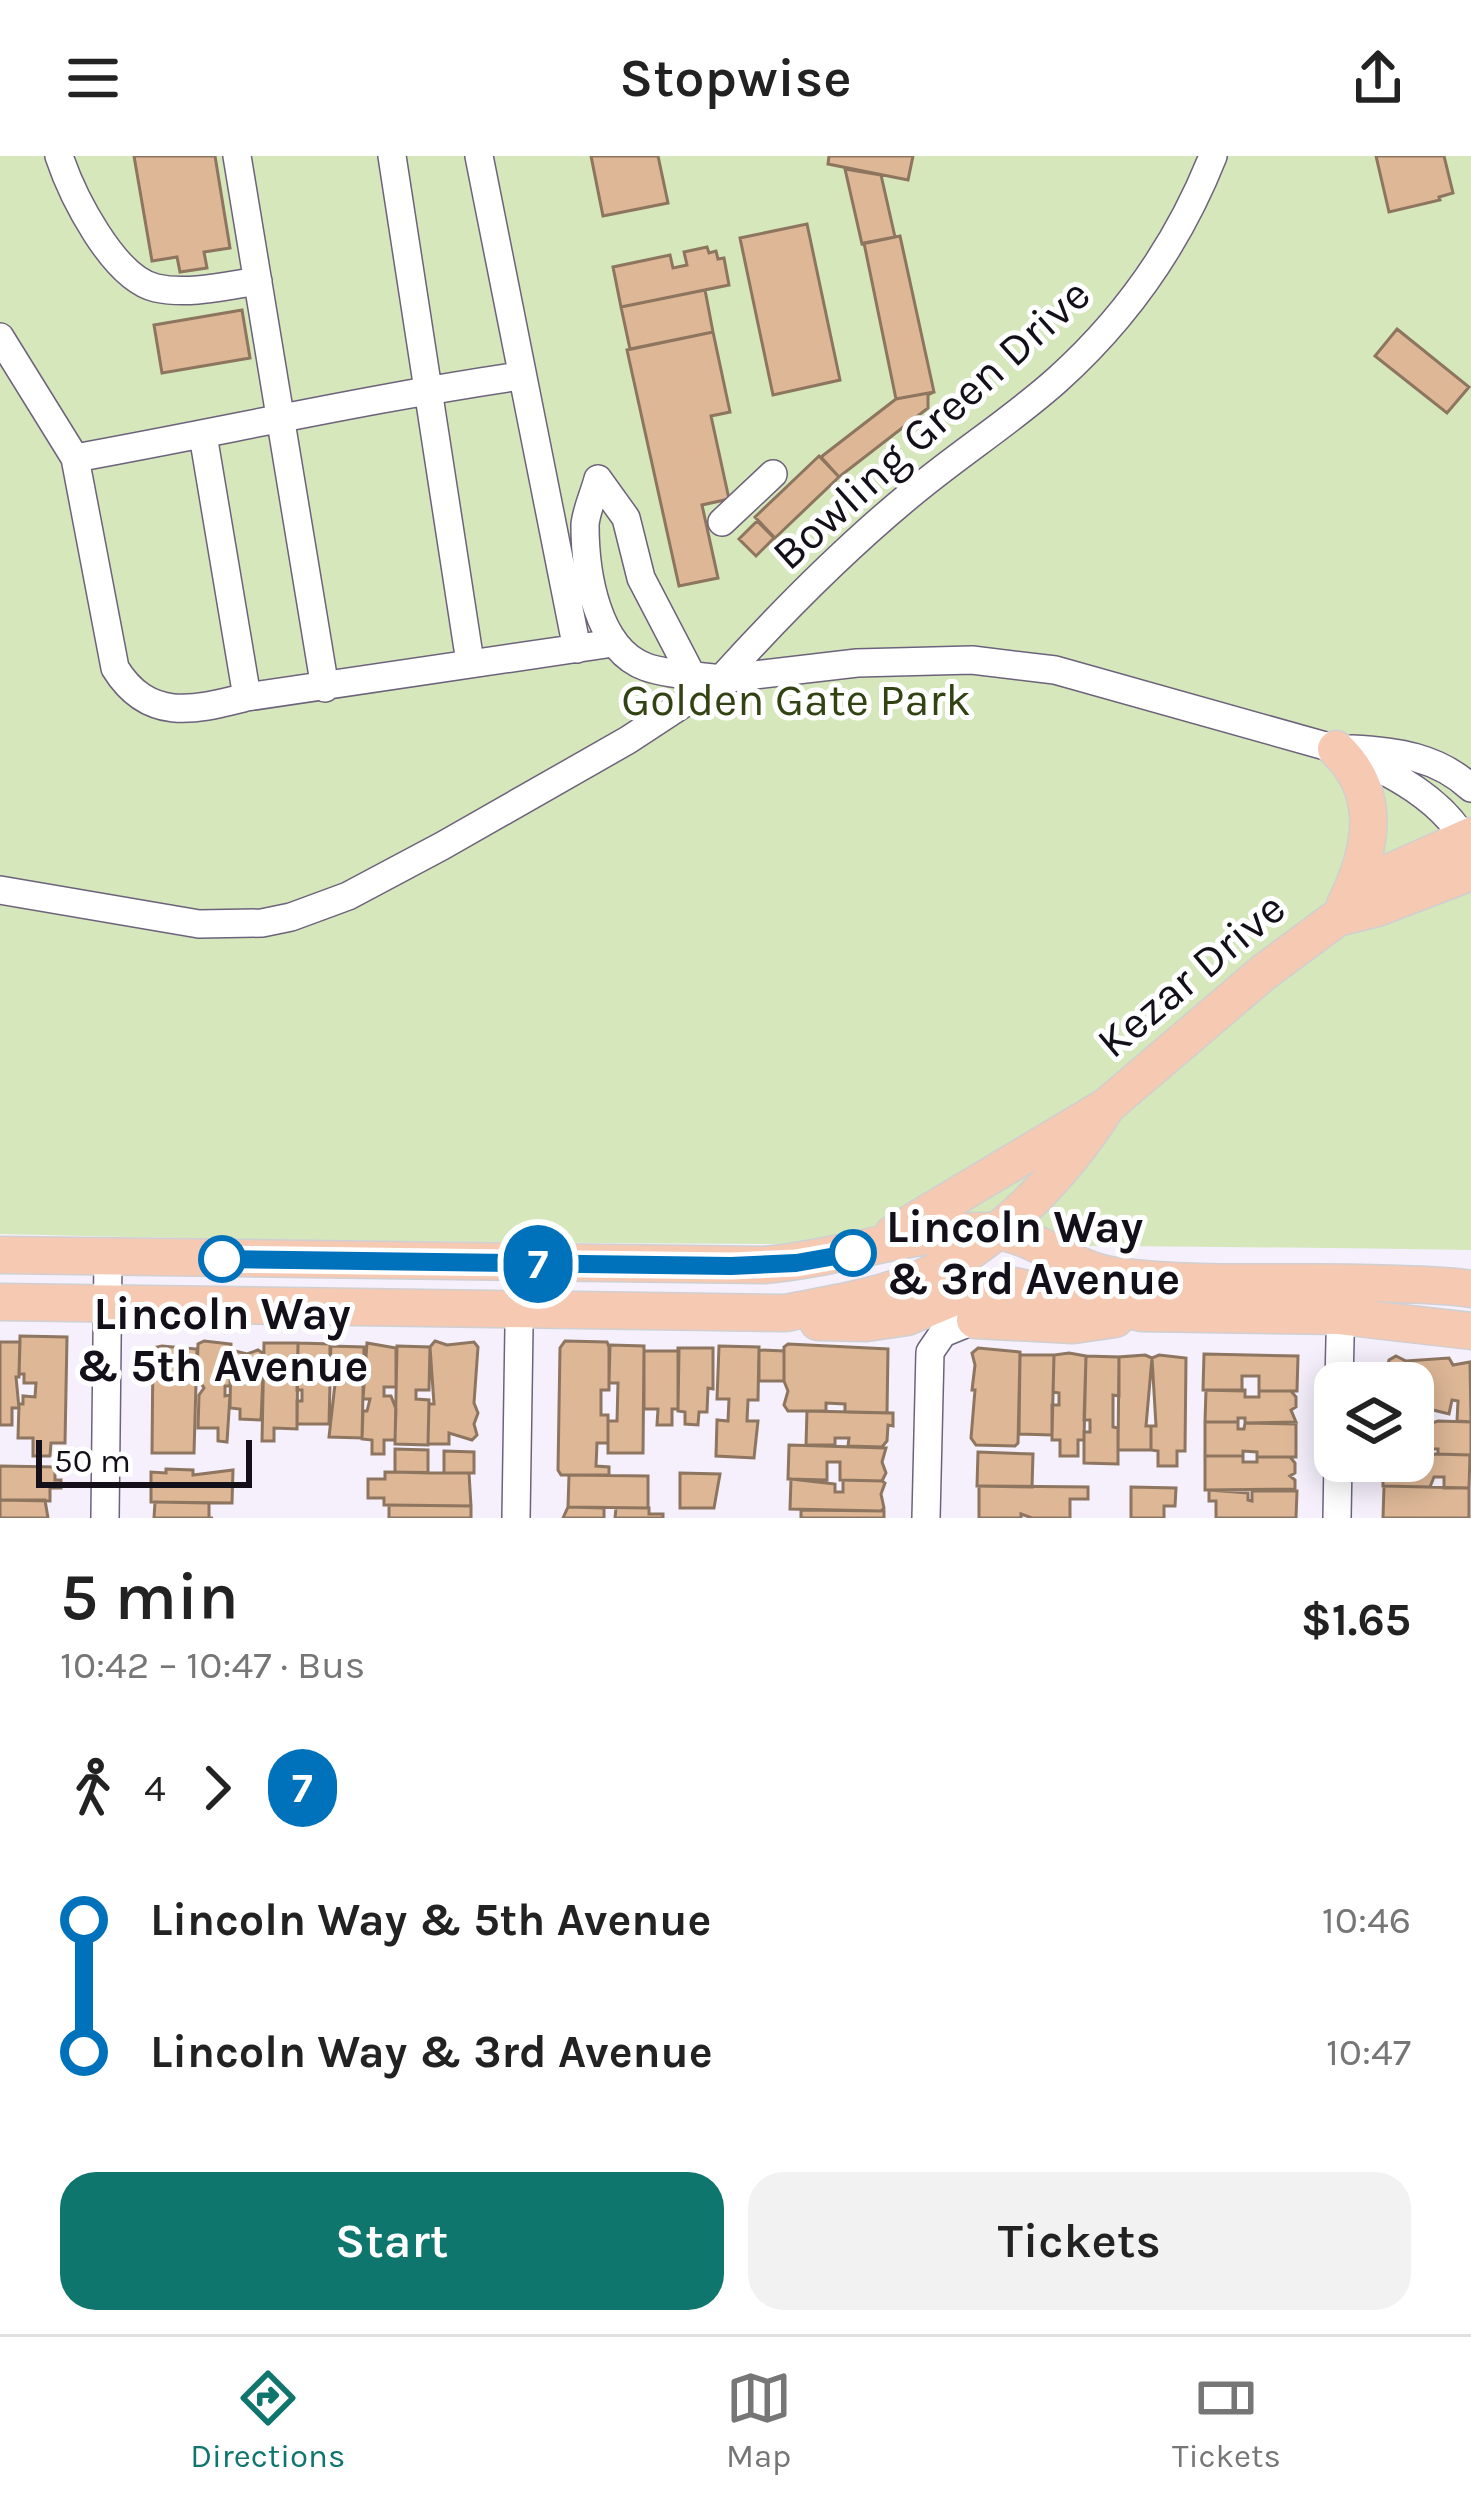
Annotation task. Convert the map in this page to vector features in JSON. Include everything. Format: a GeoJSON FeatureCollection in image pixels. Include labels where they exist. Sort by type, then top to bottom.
{"type":"FeatureCollection","features":[{"type":"Feature","properties":{"kind":"main road"},"geometry":{"type":"LineString","coordinates":[[1336,748],[1358,773],[1370,817],[1361,866],[1337,918]]}},
{"type":"Feature","properties":{"kind":"main road","name":"Kezar Drive"},"geometry":{"type":"LineString","coordinates":[[828,1258],[913,1225],[1107,1106],[1264,972],[1337,918],[1377,908],[1469,850]]}},
{"type":"Feature","properties":{"kind":"main road","name":"Kezar Drive"},"geometry":{"type":"LineString","coordinates":[[786,1313],[866,1297],[921,1279],[994,1230],[1058,1174],[1080,1150],[1107,1106]]}},
{"type":"Feature","properties":{"kind":"main road"},"geometry":{"type":"LineString","coordinates":[[0,1255],[731,1266],[828,1258],[953,1233],[994,1230],[1025,1238],[1139,1296]]}},
{"type":"Feature","properties":{"kind":"main road"},"geometry":{"type":"LineString","coordinates":[[0,1302],[786,1313],[821,1323],[886,1320],[984,1288],[1009,1286],[1139,1296],[1341,1299],[1471,1289]]}},
{"type":"Feature","properties":{"kind":"main road"},"geometry":{"type":"LineString","coordinates":[[975,1320],[1072,1325],[1139,1296]]}},
{"type":"Feature","properties":{"kind":"main road"},"geometry":{"type":"LineString","coordinates":[[1341,1299],[1471,1330]]}},
{"type":"Feature","properties":{"kind":"street"},"geometry":{"type":"LineString","coordinates":[[59,156],[91,224],[138,280],[161,289],[185,290],[258,281]]}},
{"type":"Feature","properties":{"kind":"street"},"geometry":{"type":"LineString","coordinates":[[238,156],[325,688]]}},
{"type":"Feature","properties":{"kind":"street"},"geometry":{"type":"LineString","coordinates":[[392,156],[470,662]]}},
{"type":"Feature","properties":{"kind":"street"},"geometry":{"type":"LineString","coordinates":[[479,156],[577,649]]}},
{"type":"Feature","properties":{"kind":"street","name":"Bowling Green Drive"},"geometry":{"type":"LineString","coordinates":[[721,679],[844,552],[908,496],[1027,406],[1095,343],[1157,266],[1214,156]]}},
{"type":"Feature","properties":{"kind":"street"},"geometry":{"type":"LineString","coordinates":[[0,337],[75,458],[116,668],[123,680],[150,701],[185,710],[614,643]]}},
{"type":"Feature","properties":{"kind":"street"},"geometry":{"type":"LineString","coordinates":[[75,458],[278,416],[520,376]]}},
{"type":"Feature","properties":{"kind":"street"},"geometry":{"type":"LineString","coordinates":[[203,435],[247,697]]}},
{"type":"Feature","properties":{"kind":"street"},"geometry":{"type":"LineString","coordinates":[[722,523],[772,474]]}},
{"type":"Feature","properties":{"kind":"street"},"geometry":{"type":"LineString","coordinates":[[691,674],[641,578],[626,518],[598,479],[585,522],[600,614],[614,643],[643,666],[691,674],[721,679],[894,660],[1014,664],[1095,680],[1336,748],[1422,758],[1442,766],[1471,788]]}},
{"type":"Feature","properties":{"kind":"street"},"geometry":{"type":"LineString","coordinates":[[0,890],[199,924],[232,926],[291,917],[375,883],[442,846],[628,740],[721,679]]}},
{"type":"Feature","properties":{"kind":"street"},"geometry":{"type":"LineString","coordinates":[[1336,748],[1379,768],[1436,806],[1469,850]]}},
{"type":"Feature","properties":{"kind":"street"},"geometry":{"type":"LineString","coordinates":[[105,1518],[108,1257]]}},
{"type":"Feature","properties":{"kind":"street"},"geometry":{"type":"LineString","coordinates":[[516,1518],[520,1263]]}},
{"type":"Feature","properties":{"kind":"street"},"geometry":{"type":"LineString","coordinates":[[1340,1362],[1341,1299]]}},
{"type":"Feature","properties":{"kind":"street"},"geometry":{"type":"LineString","coordinates":[[926,1518],[928,1364],[933,1345],[953,1327],[975,1320]]}},
{"type":"Feature","properties":{"kind":"street"},"geometry":{"type":"LineString","coordinates":[[1337,1518],[1338,1482]]}},
{"type":"Feature","properties":{"kind":"green space","name":"Golden Gate Park"},"geometry":{"type":"Polygon","coordinates":[[[0,156],[1471,156],[1471,1250],[0,1234],[0,156]]]}},
{"type":"Feature","properties":{"kind":"building"},"geometry":{"type":"Polygon","coordinates":[[[134,156],[215,156],[230,248],[204,252],[207,268],[180,272],[177,257],[152,261],[134,156]]]}},
{"type":"Feature","properties":{"kind":"building"},"geometry":{"type":"Polygon","coordinates":[[[591,156],[658,156],[668,203],[603,216],[591,156]]]}},
{"type":"Feature","properties":{"kind":"building"},"geometry":{"type":"Polygon","coordinates":[[[829,156],[913,156],[908,180],[828,164],[829,156]]]}},
{"type":"Feature","properties":{"kind":"building"},"geometry":{"type":"Polygon","coordinates":[[[1376,156],[1444,156],[1453,193],[1389,212],[1376,156]]]}},
{"type":"Feature","properties":{"kind":"building"},"geometry":{"type":"Polygon","coordinates":[[[845,169],[881,175],[895,237],[862,244],[845,169]]]}},
{"type":"Feature","properties":{"kind":"building"},"geometry":{"type":"Polygon","coordinates":[[[807,224],[840,380],[773,395],[740,238],[807,224]]]}},
{"type":"Feature","properties":{"kind":"building"},"geometry":{"type":"Polygon","coordinates":[[[900,236],[934,392],[896,399],[864,243],[900,236]]]}},
{"type":"Feature","properties":{"kind":"building"},"geometry":{"type":"Polygon","coordinates":[[[707,247],[709,253],[716,251],[718,259],[724,258],[729,285],[621,307],[613,267],[670,255],[673,268],[687,265],[684,252],[707,247]]]}},
{"type":"Feature","properties":{"kind":"building"},"geometry":{"type":"Polygon","coordinates":[[[705,290],[713,332],[630,349],[621,307],[705,290]]]}},
{"type":"Feature","properties":{"kind":"building"},"geometry":{"type":"Polygon","coordinates":[[[242,310],[250,358],[162,373],[154,325],[242,310]]]}},
{"type":"Feature","properties":{"kind":"building"},"geometry":{"type":"Polygon","coordinates":[[[1397,329],[1469,387],[1447,413],[1375,356],[1397,329]]]}},
{"type":"Feature","properties":{"kind":"building"},"geometry":{"type":"Polygon","coordinates":[[[713,332],[730,412],[711,416],[729,499],[702,505],[718,578],[679,586],[627,350],[713,332]]]}},
{"type":"Feature","properties":{"kind":"building"},"geometry":{"type":"Polygon","coordinates":[[[934,392],[928,395],[928,408],[839,477],[821,457],[896,399],[934,392]]]}},
{"type":"Feature","properties":{"kind":"building"},"geometry":{"type":"Polygon","coordinates":[[[819,456],[839,477],[775,538],[755,517],[819,456]]]}},
{"type":"Feature","properties":{"kind":"building"},"geometry":{"type":"Polygon","coordinates":[[[757,521],[774,538],[756,556],[739,539],[757,521]]]}},
{"type":"Feature","properties":{"kind":"building"},"geometry":{"type":"Polygon","coordinates":[[[20,1336],[67,1337],[65,1443],[51,1443],[50,1456],[33,1456],[33,1438],[18,1438],[19,1404],[23,1396],[35,1397],[36,1383],[24,1383],[24,1374],[19,1374],[20,1336]]]}},
{"type":"Feature","properties":{"kind":"building"},"geometry":{"type":"Polygon","coordinates":[[[435,1341],[447,1345],[474,1342],[478,1347],[477,1435],[472,1440],[449,1433],[449,1444],[428,1444],[429,1404],[434,1404],[430,1347],[435,1341]]]}},
{"type":"Feature","properties":{"kind":"building"},"geometry":{"type":"Polygon","coordinates":[[[565,1341],[607,1342],[609,1347],[609,1390],[601,1390],[601,1415],[608,1415],[608,1443],[597,1443],[596,1466],[609,1467],[609,1475],[561,1475],[558,1470],[560,1348],[565,1341]]]}},
{"type":"Feature","properties":{"kind":"building"},"geometry":{"type":"Polygon","coordinates":[[[0,1342],[20,1342],[19,1408],[12,1408],[12,1425],[0,1425],[0,1342]]]}},
{"type":"Feature","properties":{"kind":"building"},"geometry":{"type":"Polygon","coordinates":[[[264,1343],[298,1343],[297,1429],[274,1428],[274,1441],[262,1441],[264,1343]]]}},
{"type":"Feature","properties":{"kind":"building"},"geometry":{"type":"Polygon","coordinates":[[[298,1343],[331,1344],[330,1368],[325,1368],[325,1384],[330,1384],[329,1424],[297,1424],[297,1401],[302,1401],[302,1390],[297,1390],[298,1343]]]}},
{"type":"Feature","properties":{"kind":"building"},"geometry":{"type":"Polygon","coordinates":[[[367,1343],[396,1348],[396,1387],[384,1387],[384,1396],[391,1396],[396,1409],[395,1440],[384,1440],[384,1454],[372,1454],[372,1440],[362,1439],[363,1411],[370,1399],[363,1399],[367,1343]]]}},
{"type":"Feature","properties":{"kind":"building"},"geometry":{"type":"Polygon","coordinates":[[[198,1344],[231,1344],[230,1386],[225,1386],[225,1396],[230,1395],[227,1442],[218,1441],[218,1428],[198,1428],[199,1395],[204,1388],[197,1377],[198,1344]]]}},
{"type":"Feature","properties":{"kind":"building"},"geometry":{"type":"Polygon","coordinates":[[[610,1345],[644,1346],[643,1453],[608,1453],[608,1421],[617,1421],[618,1383],[609,1383],[610,1345]]]}},
{"type":"Feature","properties":{"kind":"building"},"geometry":{"type":"Polygon","coordinates":[[[330,1346],[364,1347],[362,1438],[329,1437],[335,1384],[330,1384],[330,1346]]]}},
{"type":"Feature","properties":{"kind":"building"},"geometry":{"type":"Polygon","coordinates":[[[397,1346],[430,1347],[429,1390],[416,1390],[416,1399],[429,1400],[428,1445],[395,1444],[397,1346]]]}},
{"type":"Feature","properties":{"kind":"building"},"geometry":{"type":"Polygon","coordinates":[[[719,1346],[759,1347],[758,1400],[748,1400],[747,1421],[758,1421],[754,1458],[716,1456],[717,1420],[728,1421],[729,1399],[717,1399],[719,1346]]]}},
{"type":"Feature","properties":{"kind":"building"},"geometry":{"type":"Polygon","coordinates":[[[784,1347],[888,1349],[887,1413],[845,1412],[845,1404],[826,1403],[826,1411],[788,1411],[784,1405],[788,1391],[784,1347]]]}},
{"type":"Feature","properties":{"kind":"building"},"geometry":{"type":"Polygon","coordinates":[[[153,1348],[197,1349],[194,1453],[152,1453],[153,1348]]]}},
{"type":"Feature","properties":{"kind":"building"},"geometry":{"type":"Polygon","coordinates":[[[678,1348],[713,1348],[713,1389],[708,1388],[707,1412],[699,1412],[698,1425],[685,1424],[685,1412],[678,1411],[678,1348]]]}},
{"type":"Feature","properties":{"kind":"building"},"geometry":{"type":"Polygon","coordinates":[[[978,1348],[1020,1352],[1015,1446],[976,1445],[971,1438],[972,1353],[978,1348]]]}},
{"type":"Feature","properties":{"kind":"building"},"geometry":{"type":"Polygon","coordinates":[[[231,1350],[264,1354],[261,1420],[240,1419],[240,1409],[230,1408],[231,1350]]]}},
{"type":"Feature","properties":{"kind":"building"},"geometry":{"type":"Polygon","coordinates":[[[759,1350],[784,1351],[784,1381],[759,1381],[759,1350]]]}},
{"type":"Feature","properties":{"kind":"building"},"geometry":{"type":"Polygon","coordinates":[[[644,1351],[679,1351],[678,1409],[672,1409],[672,1425],[657,1425],[658,1409],[644,1409],[644,1351]]]}},
{"type":"Feature","properties":{"kind":"building"},"geometry":{"type":"Polygon","coordinates":[[[1204,1354],[1298,1356],[1297,1391],[1259,1391],[1259,1376],[1242,1376],[1242,1391],[1203,1390],[1204,1354]]]}},
{"type":"Feature","properties":{"kind":"building"},"geometry":{"type":"Polygon","coordinates":[[[1020,1355],[1054,1355],[1052,1435],[1019,1434],[1020,1355]]]}},
{"type":"Feature","properties":{"kind":"building"},"geometry":{"type":"Polygon","coordinates":[[[1054,1355],[1086,1356],[1084,1440],[1078,1440],[1078,1456],[1060,1456],[1060,1440],[1052,1440],[1052,1405],[1059,1405],[1059,1393],[1053,1392],[1054,1355]]]}},
{"type":"Feature","properties":{"kind":"building"},"geometry":{"type":"Polygon","coordinates":[[[1086,1356],[1119,1357],[1119,1396],[1113,1395],[1118,1464],[1084,1463],[1084,1432],[1090,1432],[1090,1420],[1084,1420],[1086,1356]]]}},
{"type":"Feature","properties":{"kind":"building"},"geometry":{"type":"Polygon","coordinates":[[[1396,1356],[1406,1361],[1449,1358],[1453,1365],[1470,1362],[1471,1422],[1457,1421],[1458,1401],[1452,1400],[1449,1414],[1434,1410],[1434,1362],[1389,1362],[1396,1356]]]}},
{"type":"Feature","properties":{"kind":"building"},"geometry":{"type":"Polygon","coordinates":[[[1119,1357],[1152,1358],[1146,1426],[1151,1426],[1151,1450],[1118,1450],[1119,1357]]]}},
{"type":"Feature","properties":{"kind":"building"},"geometry":{"type":"Polygon","coordinates":[[[1152,1358],[1186,1358],[1185,1451],[1177,1451],[1177,1466],[1158,1466],[1158,1451],[1151,1450],[1151,1426],[1156,1426],[1152,1358]]]}},
{"type":"Feature","properties":{"kind":"building"},"geometry":{"type":"Polygon","coordinates":[[[1206,1390],[1245,1390],[1245,1397],[1259,1397],[1259,1391],[1291,1391],[1296,1397],[1291,1410],[1296,1422],[1245,1423],[1245,1418],[1238,1418],[1238,1422],[1205,1422],[1206,1390]]]}},
{"type":"Feature","properties":{"kind":"building"},"geometry":{"type":"Polygon","coordinates":[[[807,1411],[893,1413],[893,1426],[888,1425],[882,1447],[848,1446],[849,1438],[835,1438],[835,1445],[806,1445],[807,1411]]]}},
{"type":"Feature","properties":{"kind":"building"},"geometry":{"type":"Polygon","coordinates":[[[1205,1422],[1238,1422],[1238,1429],[1244,1429],[1245,1423],[1296,1424],[1296,1457],[1257,1457],[1257,1452],[1243,1451],[1243,1456],[1205,1456],[1205,1422]]]}},
{"type":"Feature","properties":{"kind":"building"},"geometry":{"type":"Polygon","coordinates":[[[1434,1422],[1471,1422],[1471,1455],[1438,1454],[1434,1449],[1434,1422]]]}},
{"type":"Feature","properties":{"kind":"building"},"geometry":{"type":"Polygon","coordinates":[[[789,1445],[886,1448],[882,1462],[886,1473],[882,1481],[840,1480],[840,1462],[827,1462],[827,1480],[788,1479],[789,1445]]]}},
{"type":"Feature","properties":{"kind":"building"},"geometry":{"type":"Polygon","coordinates":[[[395,1449],[428,1450],[428,1473],[395,1472],[395,1449]]]}},
{"type":"Feature","properties":{"kind":"building"},"geometry":{"type":"Polygon","coordinates":[[[444,1451],[474,1452],[474,1473],[444,1473],[444,1451]]]}},
{"type":"Feature","properties":{"kind":"building"},"geometry":{"type":"Polygon","coordinates":[[[978,1452],[1033,1454],[1032,1487],[977,1486],[978,1452]]]}},
{"type":"Feature","properties":{"kind":"building"},"geometry":{"type":"Polygon","coordinates":[[[1434,1454],[1470,1455],[1469,1488],[1444,1488],[1444,1477],[1434,1477],[1434,1454]]]}},
{"type":"Feature","properties":{"kind":"building"},"geometry":{"type":"Polygon","coordinates":[[[1205,1456],[1243,1456],[1243,1462],[1290,1457],[1295,1463],[1290,1476],[1295,1489],[1205,1490],[1205,1456]]]}},
{"type":"Feature","properties":{"kind":"building"},"geometry":{"type":"Polygon","coordinates":[[[0,1466],[55,1467],[61,1488],[50,1488],[50,1501],[0,1500],[0,1466]]]}},
{"type":"Feature","properties":{"kind":"building"},"geometry":{"type":"Polygon","coordinates":[[[166,1469],[193,1470],[193,1475],[233,1470],[232,1503],[151,1502],[151,1472],[166,1473],[166,1469]]]}},
{"type":"Feature","properties":{"kind":"building"},"geometry":{"type":"Polygon","coordinates":[[[385,1472],[469,1473],[471,1506],[384,1505],[384,1498],[368,1498],[368,1479],[385,1479],[385,1472]]]}},
{"type":"Feature","properties":{"kind":"building"},"geometry":{"type":"Polygon","coordinates":[[[680,1473],[720,1474],[714,1508],[680,1508],[680,1473]]]}},
{"type":"Feature","properties":{"kind":"building"},"geometry":{"type":"Polygon","coordinates":[[[569,1475],[648,1476],[648,1508],[568,1507],[569,1475]]]}},
{"type":"Feature","properties":{"kind":"building"},"geometry":{"type":"Polygon","coordinates":[[[791,1479],[835,1484],[835,1492],[843,1492],[843,1480],[882,1481],[884,1508],[790,1509],[791,1479]]]}},
{"type":"Feature","properties":{"kind":"building"},"geometry":{"type":"Polygon","coordinates":[[[1383,1482],[1432,1482],[1430,1487],[1383,1486],[1383,1482]]]}},
{"type":"Feature","properties":{"kind":"building"},"geometry":{"type":"Polygon","coordinates":[[[979,1486],[1088,1487],[1088,1499],[1070,1499],[1070,1518],[1021,1514],[1021,1518],[979,1518],[979,1486]]]}},
{"type":"Feature","properties":{"kind":"building"},"geometry":{"type":"Polygon","coordinates":[[[1384,1486],[1469,1488],[1469,1518],[1383,1518],[1384,1486]]]}},
{"type":"Feature","properties":{"kind":"building"},"geometry":{"type":"Polygon","coordinates":[[[1131,1487],[1176,1488],[1175,1506],[1164,1506],[1164,1518],[1131,1518],[1131,1487]]]}},
{"type":"Feature","properties":{"kind":"building"},"geometry":{"type":"Polygon","coordinates":[[[1209,1490],[1248,1493],[1252,1501],[1252,1491],[1297,1491],[1296,1518],[1216,1518],[1216,1501],[1209,1501],[1209,1490]]]}},
{"type":"Feature","properties":{"kind":"building"},"geometry":{"type":"Polygon","coordinates":[[[0,1500],[45,1500],[48,1518],[0,1518],[0,1500]]]}},
{"type":"Feature","properties":{"kind":"building"},"geometry":{"type":"Polygon","coordinates":[[[155,1502],[209,1503],[209,1518],[154,1518],[155,1502]]]}},
{"type":"Feature","properties":{"kind":"building"},"geometry":{"type":"Polygon","coordinates":[[[389,1505],[471,1506],[471,1518],[389,1518],[389,1505]]]}},
{"type":"Feature","properties":{"kind":"building"},"geometry":{"type":"Polygon","coordinates":[[[568,1507],[604,1508],[604,1518],[563,1518],[568,1507]]]}},
{"type":"Feature","properties":{"kind":"building"},"geometry":{"type":"Polygon","coordinates":[[[616,1508],[649,1508],[649,1514],[663,1514],[663,1518],[615,1518],[616,1508]]]}},
{"type":"Feature","properties":{"kind":"building"},"geometry":{"type":"Polygon","coordinates":[[[801,1510],[884,1511],[884,1518],[801,1518],[801,1510]]]}},
{"type":"Feature","properties":{"kind":"bus line","name":"7"},"geometry":{"type":"LineString","coordinates":[[222,1259],[731,1266],[796,1263],[853,1253]]}},
{"type":"Feature","properties":{"kind":"place","name":"Lincoln Way & 3rd Avenue"},"geometry":{"type":"Point","coordinates":[853,1253]}},
{"type":"Feature","properties":{"kind":"place","name":"Lincoln Way & 5th Avenue"},"geometry":{"type":"Point","coordinates":[222,1259]}}]}
